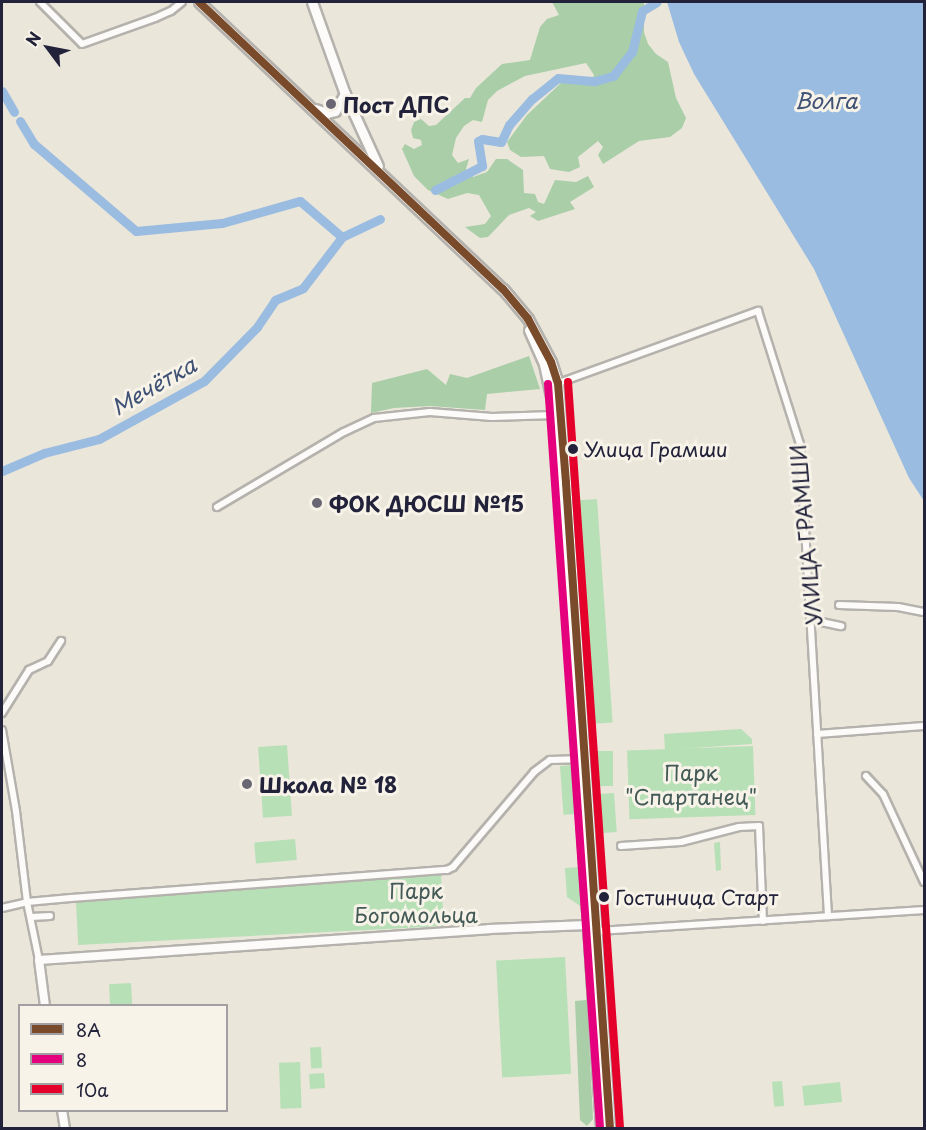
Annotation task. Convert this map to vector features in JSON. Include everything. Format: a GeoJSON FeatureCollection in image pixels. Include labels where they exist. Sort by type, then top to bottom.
{"type":"FeatureCollection","features":[{"type":"Feature","properties":{"kind":"main road"},"geometry":{"type":"LineString","coordinates":[[199,2],[503,289],[528,319],[546,348],[554,385],[598,931],[610,1128]]}},
{"type":"Feature","properties":{"kind":"main road"},"geometry":{"type":"LineString","coordinates":[[312,2],[345,94],[363,138],[382,174],[513,307],[533,337],[554,385],[575,759],[601,1128]]}},
{"type":"Feature","properties":{"kind":"main road"},"geometry":{"type":"LineString","coordinates":[[312,108],[327,113],[335,111],[345,94]]}},
{"type":"Feature","properties":{"kind":"street"},"geometry":{"type":"LineString","coordinates":[[40,2],[82,44],[155,18],[171,11],[182,2]]}},
{"type":"Feature","properties":{"kind":"street","name":"УЛИЦА ГРАМШИ"},"geometry":{"type":"LineString","coordinates":[[554,385],[758,311],[800,444],[828,916]]}},
{"type":"Feature","properties":{"kind":"street"},"geometry":{"type":"LineString","coordinates":[[217,507],[344,432],[374,418],[430,412],[492,417],[555,415]]}},
{"type":"Feature","properties":{"kind":"street"},"geometry":{"type":"LineString","coordinates":[[839,605],[898,607],[924,612]]}},
{"type":"Feature","properties":{"kind":"street"},"geometry":{"type":"LineString","coordinates":[[812,620],[842,626]]}},
{"type":"Feature","properties":{"kind":"street"},"geometry":{"type":"LineString","coordinates":[[2,713],[30,670],[48,661],[61,641]]}},
{"type":"Feature","properties":{"kind":"street"},"geometry":{"type":"LineString","coordinates":[[817,734],[924,726]]}},
{"type":"Feature","properties":{"kind":"street"},"geometry":{"type":"LineString","coordinates":[[2,730],[16,811],[27,902],[32,917],[45,1004]]}},
{"type":"Feature","properties":{"kind":"street"},"geometry":{"type":"LineString","coordinates":[[2,908],[27,902],[447,870],[453,867],[534,772],[550,760],[575,759]]}},
{"type":"Feature","properties":{"kind":"street"},"geometry":{"type":"LineString","coordinates":[[866,776],[884,794],[924,882]]}},
{"type":"Feature","properties":{"kind":"street"},"geometry":{"type":"LineString","coordinates":[[621,846],[681,842],[739,827],[759,826],[763,921]]}},
{"type":"Feature","properties":{"kind":"street"},"geometry":{"type":"LineString","coordinates":[[39,960],[588,925],[598,931],[924,910]]}},
{"type":"Feature","properties":{"kind":"street"},"geometry":{"type":"LineString","coordinates":[[32,917],[50,916]]}},
{"type":"Feature","properties":{"kind":"street"},"geometry":{"type":"LineString","coordinates":[[62,1112],[65,1128]]}},
{"type":"Feature","properties":{"kind":"green space"},"geometry":{"type":"Polygon","coordinates":[[[552,2],[644,2],[644,32],[648,44],[656,54],[668,62],[676,98],[686,118],[682,128],[670,137],[639,141],[603,164],[598,155],[603,147],[598,141],[578,157],[580,167],[569,172],[550,169],[544,156],[521,157],[510,150],[507,142],[527,115],[562,82],[589,84],[594,75],[586,63],[525,76],[497,91],[488,100],[482,122],[473,120],[464,126],[456,138],[452,155],[458,163],[469,159],[466,169],[473,177],[487,172],[496,159],[507,159],[523,170],[524,193],[535,194],[538,202],[544,204],[555,180],[576,182],[588,176],[594,187],[570,202],[575,209],[538,221],[530,216],[536,212],[529,208],[509,215],[488,237],[480,238],[465,227],[485,224],[491,216],[479,195],[467,193],[448,199],[428,190],[414,176],[402,149],[405,144],[414,149],[422,145],[421,140],[413,138],[411,130],[414,122],[421,119],[429,126],[436,125],[465,98],[470,98],[476,88],[502,64],[530,60],[540,27],[547,19],[559,15],[552,2]]]}},
{"type":"Feature","properties":{"kind":"green space"},"geometry":{"type":"Polygon","coordinates":[[[529,356],[540,389],[487,394],[485,410],[430,406],[394,408],[371,413],[372,383],[427,369],[446,385],[450,374],[467,378],[529,356]]]}},
{"type":"Feature","properties":{"kind":"green space"},"geometry":{"type":"Polygon","coordinates":[[[597,499],[613,722],[591,724],[575,501],[597,499]]]}},
{"type":"Feature","properties":{"kind":"green space"},"geometry":{"type":"Polygon","coordinates":[[[741,729],[752,739],[752,744],[665,750],[664,734],[741,729]]]}},
{"type":"Feature","properties":{"kind":"green space"},"geometry":{"type":"Polygon","coordinates":[[[287,745],[292,816],[263,818],[258,747],[287,745]]]}},
{"type":"Feature","properties":{"kind":"green space","name":"Парк \"Спартанец\""},"geometry":{"type":"Polygon","coordinates":[[[753,746],[755,815],[629,819],[627,750],[753,746]]]}},
{"type":"Feature","properties":{"kind":"green space"},"geometry":{"type":"Polygon","coordinates":[[[595,751],[613,751],[613,786],[595,786],[595,751]]]}},
{"type":"Feature","properties":{"kind":"green space"},"geometry":{"type":"Polygon","coordinates":[[[573,765],[576,814],[563,815],[560,766],[573,765]]]}},
{"type":"Feature","properties":{"kind":"green space"},"geometry":{"type":"Polygon","coordinates":[[[614,793],[617,832],[599,833],[596,794],[614,793]]]}},
{"type":"Feature","properties":{"kind":"green space"},"geometry":{"type":"Polygon","coordinates":[[[295,839],[297,860],[256,863],[254,843],[295,839]]]}},
{"type":"Feature","properties":{"kind":"green space"},"geometry":{"type":"Polygon","coordinates":[[[720,842],[721,870],[716,871],[714,843],[720,842]]]}},
{"type":"Feature","properties":{"kind":"green space"},"geometry":{"type":"Polygon","coordinates":[[[580,867],[583,908],[567,897],[565,868],[580,867]]]}},
{"type":"Feature","properties":{"kind":"green space","name":"Парк Богомольца"},"geometry":{"type":"Polygon","coordinates":[[[441,874],[444,926],[78,945],[76,893],[441,874]]]}},
{"type":"Feature","properties":{"kind":"green space"},"geometry":{"type":"Polygon","coordinates":[[[565,957],[571,1074],[502,1077],[496,961],[565,957]]]}},
{"type":"Feature","properties":{"kind":"green space"},"geometry":{"type":"Polygon","coordinates":[[[131,983],[132,1004],[110,1004],[109,984],[131,983]]]}},
{"type":"Feature","properties":{"kind":"green space"},"geometry":{"type":"Polygon","coordinates":[[[587,1000],[593,1119],[587,1126],[580,1120],[575,1001],[587,1000]]]}},
{"type":"Feature","properties":{"kind":"green space"},"geometry":{"type":"Polygon","coordinates":[[[321,1047],[322,1068],[311,1069],[310,1048],[321,1047]]]}},
{"type":"Feature","properties":{"kind":"green space"},"geometry":{"type":"Polygon","coordinates":[[[300,1062],[302,1108],[281,1109],[279,1063],[300,1062]]]}},
{"type":"Feature","properties":{"kind":"green space"},"geometry":{"type":"Polygon","coordinates":[[[324,1073],[325,1088],[310,1089],[309,1074],[324,1073]]]}},
{"type":"Feature","properties":{"kind":"green space"},"geometry":{"type":"Polygon","coordinates":[[[782,1081],[784,1106],[774,1107],[772,1082],[782,1081]]]}},
{"type":"Feature","properties":{"kind":"green space"},"geometry":{"type":"Polygon","coordinates":[[[840,1082],[842,1102],[804,1106],[802,1086],[840,1082]]]}},
{"type":"Feature","properties":{"kind":"water","name":"Волга"},"geometry":{"type":"Polygon","coordinates":[[[667,2],[924,2],[924,501],[909,478],[814,269],[694,74],[679,42],[667,2]]]}},
{"type":"Feature","properties":{"kind":"waterway","name":"Мечётка"},"geometry":{"type":"LineString","coordinates":[[435,190],[482,166],[478,141],[482,139],[501,142],[509,125],[532,99],[558,78],[595,81],[613,76],[632,52],[642,11],[657,2]]}},
{"type":"Feature","properties":{"kind":"waterway","name":"Мечётка"},"geometry":{"type":"LineString","coordinates":[[2,91],[14,112]]}},
{"type":"Feature","properties":{"kind":"waterway","name":"Мечётка"},"geometry":{"type":"LineString","coordinates":[[20,121],[34,144],[136,231],[222,223],[300,201],[342,237]]}},
{"type":"Feature","properties":{"kind":"waterway","name":"Мечётка"},"geometry":{"type":"LineString","coordinates":[[2,471],[44,453],[99,439],[204,381],[257,327],[275,300],[303,288],[342,237],[380,219]]}},
{"type":"Feature","properties":{"kind":"transit line","name":"8А"},"geometry":{"type":"LineString","coordinates":[[199,2],[503,289],[528,319],[551,362],[558,383],[566,483],[610,1128]]}},
{"type":"Feature","properties":{"kind":"transit line","name":"10а"},"geometry":{"type":"LineString","coordinates":[[568,382],[620,1127]]}},
{"type":"Feature","properties":{"kind":"transit line","name":"8"},"geometry":{"type":"LineString","coordinates":[[548,384],[600,1128]]}},
{"type":"Feature","properties":{"kind":"place","name":"Пост ДПС"},"geometry":{"type":"Point","coordinates":[331,104]}},
{"type":"Feature","properties":{"kind":"place","name":"Улица Грамши"},"geometry":{"type":"Point","coordinates":[573,449]}},
{"type":"Feature","properties":{"kind":"place","name":"ФОК ДЮСШ №15"},"geometry":{"type":"Point","coordinates":[317,503]}},
{"type":"Feature","properties":{"kind":"place","name":"Школа № 18"},"geometry":{"type":"Point","coordinates":[247,784]}},
{"type":"Feature","properties":{"kind":"place","name":"Гостиница Старт"},"geometry":{"type":"Point","coordinates":[604,897]}}]}
